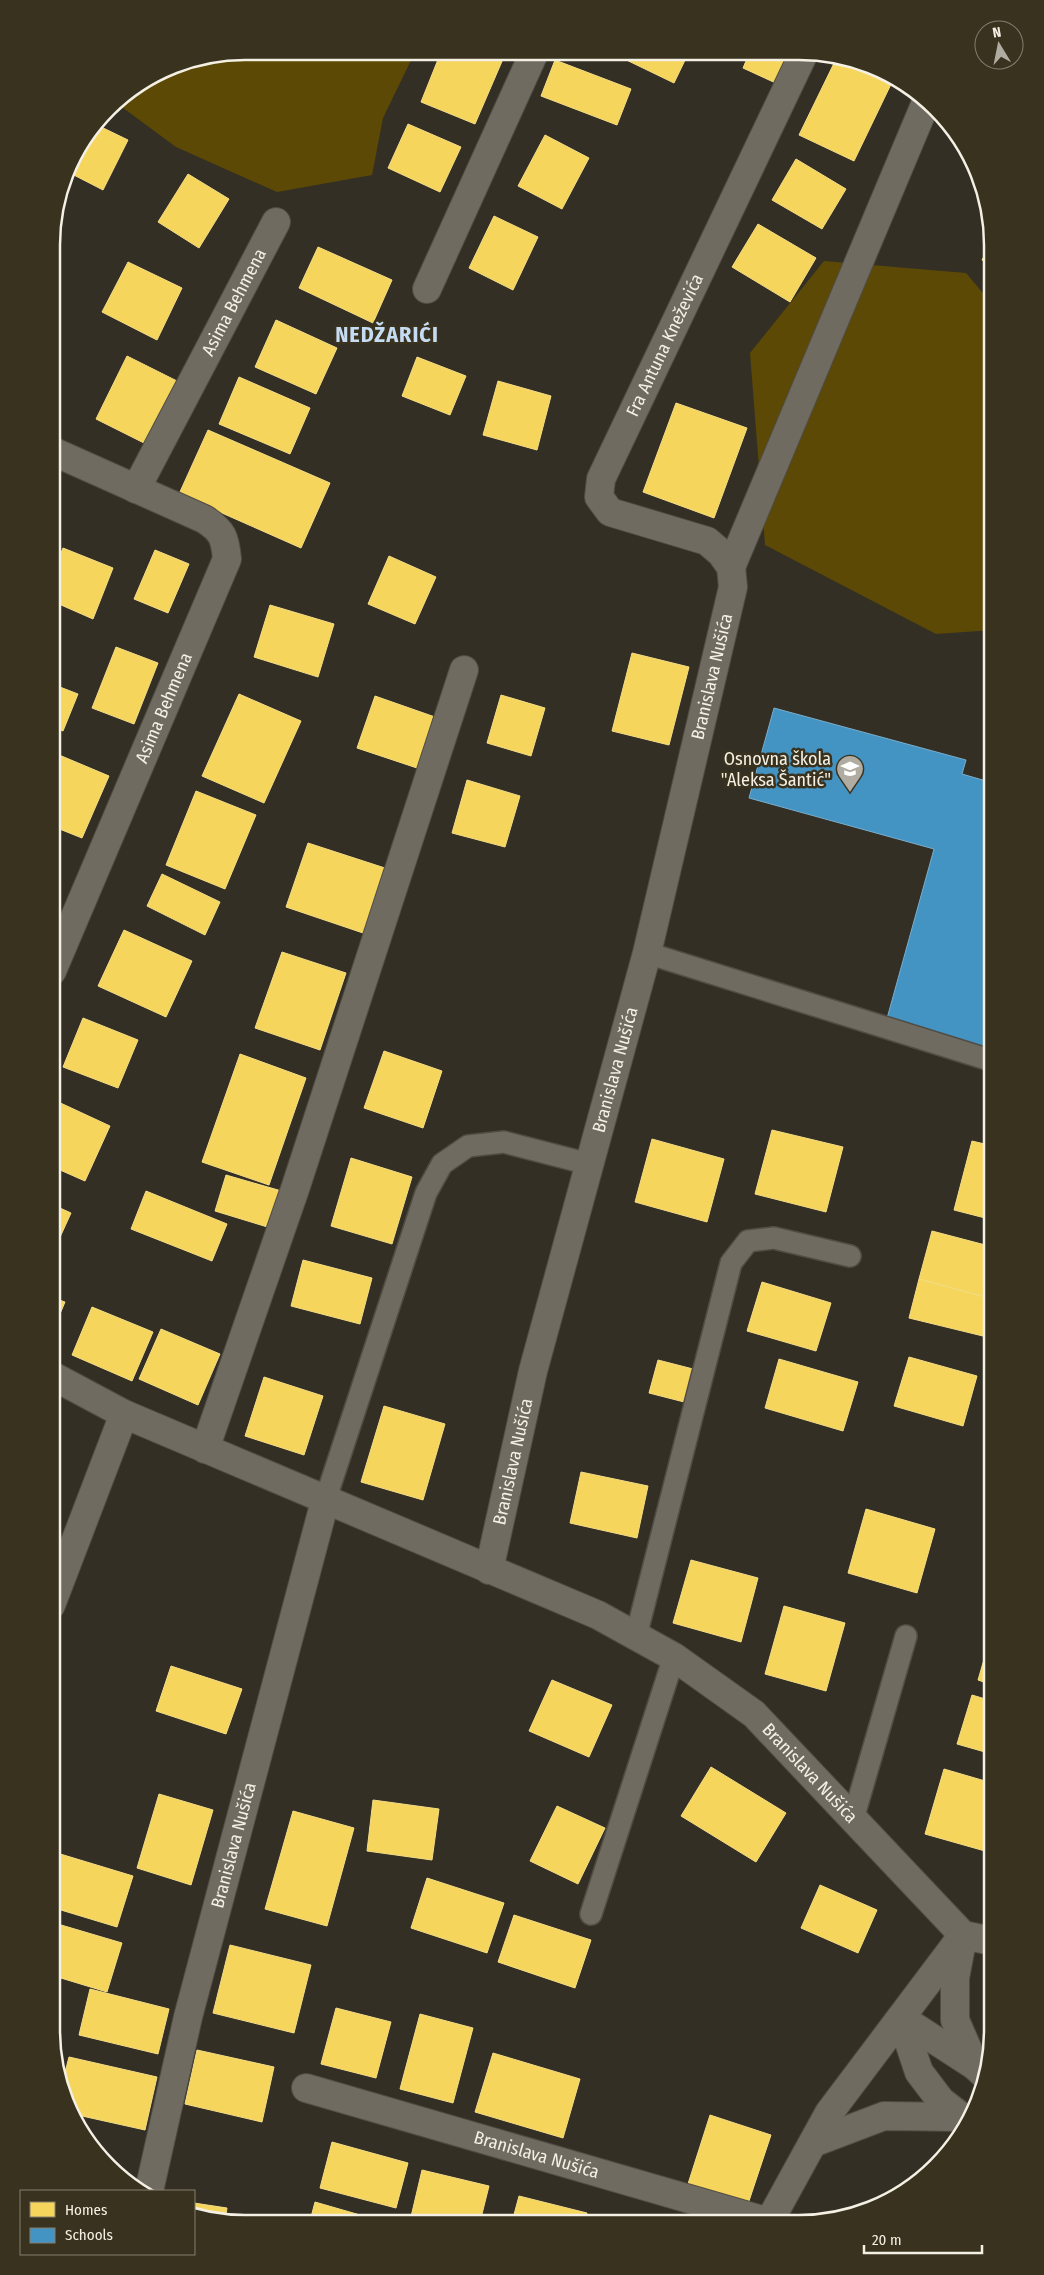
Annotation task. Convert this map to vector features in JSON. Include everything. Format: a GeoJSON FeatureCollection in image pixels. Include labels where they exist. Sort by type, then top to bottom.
{"type":"FeatureCollection","features":[{"type":"Feature","properties":{"kind":"street"},"geometry":{"type":"LineString","coordinates":[[427,289],[531,60]]}},
{"type":"Feature","properties":{"kind":"street","name":"Fra Antuna Kneževića"},"geometry":{"type":"LineString","coordinates":[[731,568],[721,553],[707,540],[610,512],[599,497],[600,480],[801,60]]}},
{"type":"Feature","properties":{"kind":"street"},"geometry":{"type":"LineString","coordinates":[[731,568],[924,108]]}},
{"type":"Feature","properties":{"kind":"street","name":"Asima Behmena"},"geometry":{"type":"LineString","coordinates":[[136,489],[276,222]]}},
{"type":"Feature","properties":{"kind":"street","name":"Asima Behmena"},"geometry":{"type":"LineString","coordinates":[[60,455],[204,519],[218,528],[225,542],[227,559],[60,952]]}},
{"type":"Feature","properties":{"kind":"street","name":"Branislava Nušića"},"geometry":{"type":"LineString","coordinates":[[489,1570],[533,1370],[647,953],[733,587],[731,568]]}},
{"type":"Feature","properties":{"kind":"street"},"geometry":{"type":"LineString","coordinates":[[205,1449],[295,1189],[464,670]]}},
{"type":"Feature","properties":{"kind":"street","name":"Branislava Nušića"},"geometry":{"type":"LineString","coordinates":[[60,1380],[124,1414],[598,1615],[674,1657],[754,1714],[963,1935],[829,2114],[772,2215]]}},
{"type":"Feature","properties":{"kind":"street"},"geometry":{"type":"LineString","coordinates":[[60,1581],[124,1414]]}},
{"type":"Feature","properties":{"kind":"street","name":"Branislava Nušića"},"geometry":{"type":"LineString","coordinates":[[150,2189],[188,2017],[326,1501]]}},
{"type":"Feature","properties":{"kind":"street"},"geometry":{"type":"LineString","coordinates":[[980,2069],[955,2020],[955,1978],[963,1935],[984,1939]]}},
{"type":"Feature","properties":{"kind":"street"},"geometry":{"type":"LineString","coordinates":[[900,2018],[979,2070]]}},
{"type":"Feature","properties":{"kind":"street"},"geometry":{"type":"LineString","coordinates":[[900,2018],[919,2072],[941,2101],[962,2117]]}},
{"type":"Feature","properties":{"kind":"street","name":"Branislava Nušića"},"geometry":{"type":"LineString","coordinates":[[306,2088],[741,2215]]}},
{"type":"Feature","properties":{"kind":"street"},"geometry":{"type":"LineString","coordinates":[[813,2143],[884,2116],[907,2115],[961,2119]]}},
{"type":"Feature","properties":{"kind":"lane"},"geometry":{"type":"LineString","coordinates":[[647,953],[984,1058]]}},
{"type":"Feature","properties":{"kind":"lane"},"geometry":{"type":"LineString","coordinates":[[326,1501],[426,1192],[442,1164],[468,1146],[504,1142],[589,1164]]}},
{"type":"Feature","properties":{"kind":"lane"},"geometry":{"type":"LineString","coordinates":[[636,1636],[731,1263],[748,1241],[774,1238],[850,1256]]}},
{"type":"Feature","properties":{"kind":"lane"},"geometry":{"type":"LineString","coordinates":[[853,1819],[906,1636]]}},
{"type":"Feature","properties":{"kind":"lane"},"geometry":{"type":"LineString","coordinates":[[591,1914],[674,1657]]}},
{"type":"Feature","properties":{"kind":"shaded area"},"geometry":{"type":"Polygon","coordinates":[[[233,60],[411,60],[383,118],[372,175],[277,192],[176,147],[122,107],[142,91],[174,74],[197,66],[233,60]]]}},
{"type":"Feature","properties":{"kind":"shaded area"},"geometry":{"type":"Polygon","coordinates":[[[824,261],[966,273],[984,294],[984,631],[936,634],[765,545],[750,353],[824,261]]]}},
{"type":"Feature","properties":{"kind":"building: Homes"},"geometry":{"type":"Polygon","coordinates":[[[438,60],[503,60],[475,124],[421,102],[438,60]]]}},
{"type":"Feature","properties":{"kind":"building: Homes"},"geometry":{"type":"Polygon","coordinates":[[[555,60],[631,89],[617,125],[541,96],[555,60]]]}},
{"type":"Feature","properties":{"kind":"building: Homes"},"geometry":{"type":"Polygon","coordinates":[[[626,60],[685,60],[674,83],[626,60]]]}},
{"type":"Feature","properties":{"kind":"building: Homes"},"geometry":{"type":"Polygon","coordinates":[[[746,60],[792,60],[780,85],[743,68],[746,60]]]}},
{"type":"Feature","properties":{"kind":"building: Homes"},"geometry":{"type":"Polygon","coordinates":[[[834,64],[859,70],[891,84],[854,161],[799,135],[834,64]]]}},
{"type":"Feature","properties":{"kind":"building: Homes"},"geometry":{"type":"Polygon","coordinates":[[[408,124],[461,147],[440,192],[388,168],[408,124]]]}},
{"type":"Feature","properties":{"kind":"building: Homes"},"geometry":{"type":"Polygon","coordinates":[[[102,127],[128,140],[103,190],[74,175],[85,152],[102,127]]]}},
{"type":"Feature","properties":{"kind":"building: Homes"},"geometry":{"type":"Polygon","coordinates":[[[545,135],[589,158],[562,209],[518,186],[545,135]]]}},
{"type":"Feature","properties":{"kind":"building: Homes"},"geometry":{"type":"Polygon","coordinates":[[[796,159],[846,189],[822,229],[772,200],[796,159]]]}},
{"type":"Feature","properties":{"kind":"building: Homes"},"geometry":{"type":"Polygon","coordinates":[[[188,174],[229,199],[199,248],[158,222],[188,174]]]}},
{"type":"Feature","properties":{"kind":"building: Homes"},"geometry":{"type":"Polygon","coordinates":[[[494,216],[538,237],[513,290],[469,268],[494,216]]]}},
{"type":"Feature","properties":{"kind":"building: Homes"},"geometry":{"type":"Polygon","coordinates":[[[758,224],[816,258],[790,302],[732,267],[758,224]]]}},
{"type":"Feature","properties":{"kind":"building: Homes"},"geometry":{"type":"Polygon","coordinates":[[[318,247],[392,280],[373,323],[299,288],[318,247]]]}},
{"type":"Feature","properties":{"kind":"building: Homes"},"geometry":{"type":"Polygon","coordinates":[[[128,262],[182,288],[157,340],[102,312],[128,262]]]}},
{"type":"Feature","properties":{"kind":"building: Homes"},"geometry":{"type":"Polygon","coordinates":[[[276,320],[337,348],[316,394],[255,367],[276,320]]]}},
{"type":"Feature","properties":{"kind":"building: Homes"},"geometry":{"type":"Polygon","coordinates":[[[127,356],[185,385],[154,448],[96,419],[127,356]]]}},
{"type":"Feature","properties":{"kind":"building: Homes"},"geometry":{"type":"Polygon","coordinates":[[[417,357],[466,376],[450,415],[402,396],[417,357]]]}},
{"type":"Feature","properties":{"kind":"building: Homes"},"geometry":{"type":"Polygon","coordinates":[[[239,377],[310,408],[290,454],[219,424],[239,377]]]}},
{"type":"Feature","properties":{"kind":"building: Homes"},"geometry":{"type":"Polygon","coordinates":[[[498,381],[551,396],[537,450],[483,435],[498,381]]]}},
{"type":"Feature","properties":{"kind":"building: Homes"},"geometry":{"type":"Polygon","coordinates":[[[676,403],[747,428],[714,518],[643,492],[676,403]]]}},
{"type":"Feature","properties":{"kind":"building: Homes"},"geometry":{"type":"Polygon","coordinates":[[[208,430],[330,483],[301,548],[179,494],[208,430]]]}},
{"type":"Feature","properties":{"kind":"building: Homes"},"geometry":{"type":"Polygon","coordinates":[[[63,548],[113,568],[93,619],[60,605],[60,555],[63,548]]]}},
{"type":"Feature","properties":{"kind":"building: Homes"},"geometry":{"type":"Polygon","coordinates":[[[155,550],[189,564],[168,613],[134,599],[155,550]]]}},
{"type":"Feature","properties":{"kind":"building: Homes"},"geometry":{"type":"Polygon","coordinates":[[[389,556],[436,577],[415,624],[368,604],[389,556]]]}},
{"type":"Feature","properties":{"kind":"building: Homes"},"geometry":{"type":"Polygon","coordinates":[[[270,605],[334,624],[318,677],[254,657],[270,605]]]}},
{"type":"Feature","properties":{"kind":"building: Homes"},"geometry":{"type":"Polygon","coordinates":[[[116,647],[158,663],[134,724],[92,708],[116,647]]]}},
{"type":"Feature","properties":{"kind":"building: Homes"},"geometry":{"type":"Polygon","coordinates":[[[632,653],[689,667],[669,745],[612,731],[632,653]]]}},
{"type":"Feature","properties":{"kind":"building: Homes"},"geometry":{"type":"Polygon","coordinates":[[[60,687],[78,694],[63,731],[60,730],[60,687]]]}},
{"type":"Feature","properties":{"kind":"building: Homes"},"geometry":{"type":"Polygon","coordinates":[[[239,694],[301,721],[264,803],[202,776],[239,694]]]}},
{"type":"Feature","properties":{"kind":"building: Homes"},"geometry":{"type":"Polygon","coordinates":[[[501,695],[545,708],[531,756],[487,743],[501,695]]]}},
{"type":"Feature","properties":{"kind":"building: Homes"},"geometry":{"type":"Polygon","coordinates":[[[375,696],[435,717],[417,768],[357,748],[375,696]]]}},
{"type":"Feature","properties":{"kind":"building: Homes"},"geometry":{"type":"Polygon","coordinates":[[[60,755],[109,776],[82,838],[60,829],[60,755]]]}},
{"type":"Feature","properties":{"kind":"building: Homes"},"geometry":{"type":"Polygon","coordinates":[[[467,780],[520,796],[505,847],[452,833],[467,780]]]}},
{"type":"Feature","properties":{"kind":"building: Homes"},"geometry":{"type":"Polygon","coordinates":[[[196,791],[256,815],[225,889],[166,865],[196,791]]]}},
{"type":"Feature","properties":{"kind":"building: Homes"},"geometry":{"type":"Polygon","coordinates":[[[308,843],[388,869],[366,934],[286,907],[308,843]]]}},
{"type":"Feature","properties":{"kind":"building: Homes"},"geometry":{"type":"Polygon","coordinates":[[[162,874],[220,902],[205,935],[147,906],[162,874]]]}},
{"type":"Feature","properties":{"kind":"building: Homes"},"geometry":{"type":"Polygon","coordinates":[[[124,930],[192,961],[166,1017],[98,986],[124,930]]]}},
{"type":"Feature","properties":{"kind":"building: Homes"},"geometry":{"type":"Polygon","coordinates":[[[282,952],[346,973],[320,1050],[255,1028],[282,952]]]}},
{"type":"Feature","properties":{"kind":"building: Homes"},"geometry":{"type":"Polygon","coordinates":[[[83,1018],[138,1040],[118,1088],[63,1067],[83,1018]]]}},
{"type":"Feature","properties":{"kind":"building: Homes"},"geometry":{"type":"Polygon","coordinates":[[[384,1051],[442,1071],[423,1128],[364,1108],[384,1051]]]}},
{"type":"Feature","properties":{"kind":"building: Homes"},"geometry":{"type":"Polygon","coordinates":[[[240,1054],[306,1078],[269,1185],[202,1162],[240,1054]]]}},
{"type":"Feature","properties":{"kind":"building: Homes"},"geometry":{"type":"Polygon","coordinates":[[[60,1103],[110,1126],[85,1181],[60,1170],[60,1103]]]}},
{"type":"Feature","properties":{"kind":"building: Homes"},"geometry":{"type":"Polygon","coordinates":[[[772,1130],[843,1147],[826,1212],[755,1194],[772,1130]]]}},
{"type":"Feature","properties":{"kind":"building: Homes"},"geometry":{"type":"Polygon","coordinates":[[[652,1139],[724,1159],[707,1222],[635,1202],[652,1139]]]}},
{"type":"Feature","properties":{"kind":"building: Homes"},"geometry":{"type":"Polygon","coordinates":[[[972,1141],[984,1144],[984,1218],[954,1210],[972,1141]]]}},
{"type":"Feature","properties":{"kind":"building: Homes"},"geometry":{"type":"Polygon","coordinates":[[[351,1158],[412,1177],[392,1244],[331,1226],[351,1158]]]}},
{"type":"Feature","properties":{"kind":"building: Homes"},"geometry":{"type":"Polygon","coordinates":[[[226,1175],[285,1192],[274,1229],[215,1211],[226,1175]]]}},
{"type":"Feature","properties":{"kind":"building: Homes"},"geometry":{"type":"Polygon","coordinates":[[[146,1191],[227,1224],[212,1261],[131,1229],[146,1191]]]}},
{"type":"Feature","properties":{"kind":"building: Homes"},"geometry":{"type":"Polygon","coordinates":[[[60,1208],[71,1213],[60,1237],[60,1208]]]}},
{"type":"Feature","properties":{"kind":"building: Homes"},"geometry":{"type":"Polygon","coordinates":[[[932,1231],[984,1245],[984,1297],[919,1279],[932,1231]]]}},
{"type":"Feature","properties":{"kind":"building: Homes"},"geometry":{"type":"Polygon","coordinates":[[[303,1260],[372,1278],[360,1324],[291,1306],[303,1260]]]}},
{"type":"Feature","properties":{"kind":"building: Homes"},"geometry":{"type":"Polygon","coordinates":[[[919,1279],[984,1297],[984,1336],[909,1318],[919,1279]]]}},
{"type":"Feature","properties":{"kind":"building: Homes"},"geometry":{"type":"Polygon","coordinates":[[[762,1282],[831,1303],[816,1351],[747,1331],[762,1282]]]}},
{"type":"Feature","properties":{"kind":"building: Homes"},"geometry":{"type":"Polygon","coordinates":[[[60,1300],[65,1302],[60,1314],[60,1300]]]}},
{"type":"Feature","properties":{"kind":"building: Homes"},"geometry":{"type":"Polygon","coordinates":[[[92,1307],[153,1332],[132,1381],[72,1355],[92,1307]]]}},
{"type":"Feature","properties":{"kind":"building: Homes"},"geometry":{"type":"Polygon","coordinates":[[[161,1329],[220,1354],[198,1405],[139,1379],[161,1329]]]}},
{"type":"Feature","properties":{"kind":"building: Homes"},"geometry":{"type":"Polygon","coordinates":[[[909,1357],[977,1376],[963,1426],[894,1406],[909,1357]]]}},
{"type":"Feature","properties":{"kind":"building: Homes"},"geometry":{"type":"Polygon","coordinates":[[[779,1359],[858,1382],[843,1431],[765,1408],[779,1359]]]}},
{"type":"Feature","properties":{"kind":"building: Homes"},"geometry":{"type":"Polygon","coordinates":[[[658,1360],[697,1370],[688,1403],[649,1393],[658,1360]]]}},
{"type":"Feature","properties":{"kind":"building: Homes"},"geometry":{"type":"Polygon","coordinates":[[[264,1377],[323,1396],[304,1455],[245,1436],[264,1377]]]}},
{"type":"Feature","properties":{"kind":"building: Homes"},"geometry":{"type":"Polygon","coordinates":[[[384,1406],[445,1424],[423,1500],[361,1482],[384,1406]]]}},
{"type":"Feature","properties":{"kind":"building: Homes"},"geometry":{"type":"Polygon","coordinates":[[[581,1472],[648,1486],[637,1538],[570,1523],[581,1472]]]}},
{"type":"Feature","properties":{"kind":"building: Homes"},"geometry":{"type":"Polygon","coordinates":[[[866,1509],[935,1529],[917,1593],[848,1573],[866,1509]]]}},
{"type":"Feature","properties":{"kind":"building: Homes"},"geometry":{"type":"Polygon","coordinates":[[[691,1560],[758,1578],[741,1642],[673,1623],[691,1560]]]}},
{"type":"Feature","properties":{"kind":"building: Homes"},"geometry":{"type":"Polygon","coordinates":[[[784,1606],[845,1623],[826,1691],[765,1674],[784,1606]]]}},
{"type":"Feature","properties":{"kind":"building: Homes"},"geometry":{"type":"Polygon","coordinates":[[[984,1659],[984,1682],[978,1680],[984,1659]]]}},
{"type":"Feature","properties":{"kind":"building: Homes"},"geometry":{"type":"Polygon","coordinates":[[[171,1666],[242,1689],[226,1734],[156,1711],[171,1666]]]}},
{"type":"Feature","properties":{"kind":"building: Homes"},"geometry":{"type":"Polygon","coordinates":[[[552,1680],[612,1705],[589,1757],[529,1731],[552,1680]]]}},
{"type":"Feature","properties":{"kind":"building: Homes"},"geometry":{"type":"Polygon","coordinates":[[[972,1695],[984,1699],[984,1752],[957,1744],[972,1695]]]}},
{"type":"Feature","properties":{"kind":"building: Homes"},"geometry":{"type":"Polygon","coordinates":[[[711,1767],[786,1813],[756,1862],[681,1816],[711,1767]]]}},
{"type":"Feature","properties":{"kind":"building: Homes"},"geometry":{"type":"Polygon","coordinates":[[[944,1769],[984,1781],[984,1851],[925,1834],[944,1769]]]}},
{"type":"Feature","properties":{"kind":"building: Homes"},"geometry":{"type":"Polygon","coordinates":[[[159,1794],[213,1810],[191,1885],[137,1868],[159,1794]]]}},
{"type":"Feature","properties":{"kind":"building: Homes"},"geometry":{"type":"Polygon","coordinates":[[[373,1800],[439,1809],[432,1860],[367,1851],[373,1800]]]}},
{"type":"Feature","properties":{"kind":"building: Homes"},"geometry":{"type":"Polygon","coordinates":[[[557,1806],[605,1828],[578,1884],[530,1861],[557,1806]]]}},
{"type":"Feature","properties":{"kind":"building: Homes"},"geometry":{"type":"Polygon","coordinates":[[[293,1811],[354,1828],[327,1926],[265,1909],[293,1811]]]}},
{"type":"Feature","properties":{"kind":"building: Homes"},"geometry":{"type":"Polygon","coordinates":[[[60,1854],[133,1876],[117,1927],[60,1910],[60,1854]]]}},
{"type":"Feature","properties":{"kind":"building: Homes"},"geometry":{"type":"Polygon","coordinates":[[[427,1878],[504,1903],[487,1953],[411,1928],[427,1878]]]}},
{"type":"Feature","properties":{"kind":"building: Homes"},"geometry":{"type":"Polygon","coordinates":[[[820,1885],[877,1910],[858,1953],[801,1928],[820,1885]]]}},
{"type":"Feature","properties":{"kind":"building: Homes"},"geometry":{"type":"Polygon","coordinates":[[[514,1915],[591,1940],[575,1988],[498,1962],[514,1915]]]}},
{"type":"Feature","properties":{"kind":"building: Homes"},"geometry":{"type":"Polygon","coordinates":[[[60,1925],[122,1943],[107,1992],[60,1978],[60,1925]]]}},
{"type":"Feature","properties":{"kind":"building: Homes"},"geometry":{"type":"Polygon","coordinates":[[[230,1945],[311,1965],[294,2033],[213,2013],[230,1945]]]}},
{"type":"Feature","properties":{"kind":"building: Homes"},"geometry":{"type":"Polygon","coordinates":[[[90,1989],[169,2009],[158,2054],[79,2035],[90,1989]]]}},
{"type":"Feature","properties":{"kind":"building: Homes"},"geometry":{"type":"Polygon","coordinates":[[[336,2008],[391,2022],[376,2078],[321,2064],[336,2008]]]}},
{"type":"Feature","properties":{"kind":"building: Homes"},"geometry":{"type":"Polygon","coordinates":[[[420,2014],[473,2028],[453,2103],[400,2089],[420,2014]]]}},
{"type":"Feature","properties":{"kind":"building: Homes"},"geometry":{"type":"Polygon","coordinates":[[[197,2050],[274,2067],[262,2122],[185,2104],[197,2050]]]}},
{"type":"Feature","properties":{"kind":"building: Homes"},"geometry":{"type":"Polygon","coordinates":[[[493,2053],[580,2079],[563,2138],[475,2112],[493,2053]]]}},
{"type":"Feature","properties":{"kind":"building: Homes"},"geometry":{"type":"Polygon","coordinates":[[[69,2057],[157,2077],[145,2130],[81,2116],[74,2101],[65,2072],[69,2057]]]}},
{"type":"Feature","properties":{"kind":"building: Homes"},"geometry":{"type":"Polygon","coordinates":[[[710,2115],[771,2135],[747,2207],[687,2187],[710,2115]]]}},
{"type":"Feature","properties":{"kind":"building: Homes"},"geometry":{"type":"Polygon","coordinates":[[[332,2142],[408,2163],[396,2208],[320,2188],[332,2142]]]}},
{"type":"Feature","properties":{"kind":"building: Homes"},"geometry":{"type":"Polygon","coordinates":[[[422,2170],[489,2186],[482,2215],[411,2215],[422,2170]]]}},
{"type":"Feature","properties":{"kind":"building: Homes"},"geometry":{"type":"Polygon","coordinates":[[[519,2196],[587,2213],[586,2215],[514,2215],[519,2196]]]}},
{"type":"Feature","properties":{"kind":"building: Homes"},"geometry":{"type":"Polygon","coordinates":[[[315,2202],[360,2215],[312,2215],[315,2202]]]}},
{"type":"Feature","properties":{"kind":"building: Homes"},"geometry":{"type":"Polygon","coordinates":[[[195,2203],[227,2208],[226,2214],[195,2208],[195,2203]]]}},
{"type":"Feature","properties":{"kind":"building: Schools"},"geometry":{"type":"Polygon","coordinates":[[[774,708],[966,760],[962,774],[984,780],[984,1049],[886,1022],[934,849],[749,798],[774,708]]]}},
{"type":"Feature","properties":{"kind":"place","name":"Osnovna škola \"Aleksa Šantić\""},"geometry":{"type":"Point","coordinates":[850,793]}},
{"type":"Feature","properties":{"kind":"district","name":"NEDŽARIĆI"},"geometry":{"type":"Point","coordinates":[387,334]}}]}
